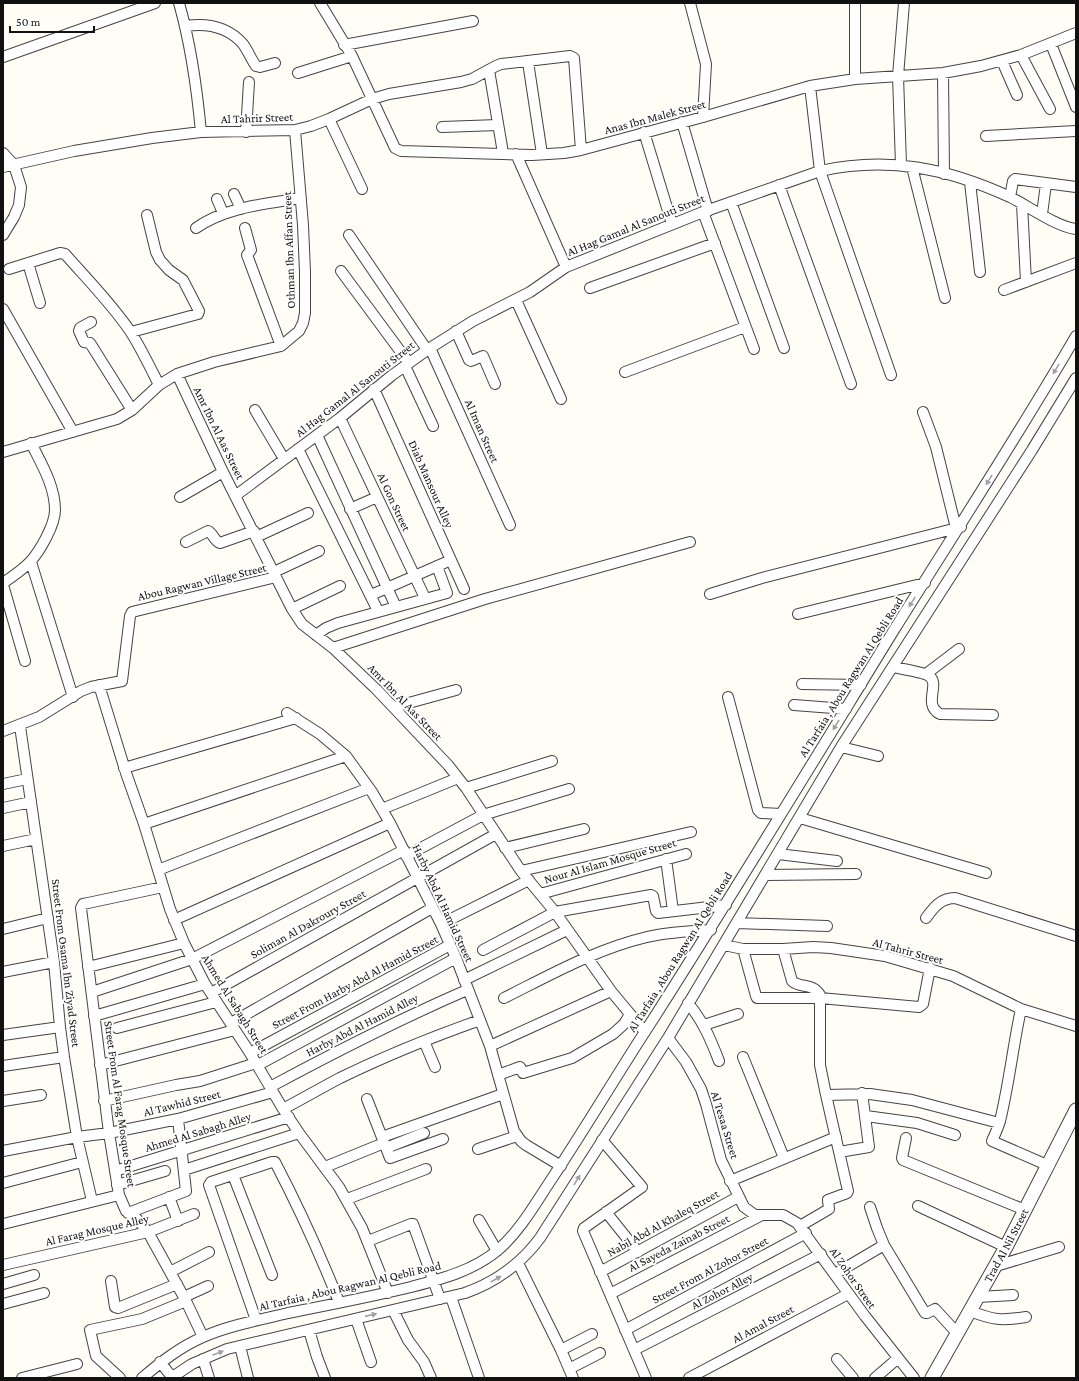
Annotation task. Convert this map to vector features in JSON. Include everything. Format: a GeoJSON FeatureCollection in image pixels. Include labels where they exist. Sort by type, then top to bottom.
{"type":"FeatureCollection","features":[{"type":"Feature","properties":{"kind":"street"},"geometry":{"type":"LineString","coordinates":[[3,56],[155,3]]}},
{"type":"Feature","properties":{"kind":"street"},"geometry":{"type":"LineString","coordinates":[[179,3],[186,26],[192,61],[201,132]]}},
{"type":"Feature","properties":{"kind":"street","name":"Anas Ibn Malek Street"},"geometry":{"type":"LineString","coordinates":[[320,3],[352,56],[395,148],[402,151],[542,154],[581,150],[810,86],[855,79],[943,73],[981,66],[1021,55],[1076,33]]}},
{"type":"Feature","properties":{"kind":"street"},"geometry":{"type":"LineString","coordinates":[[690,3],[706,64],[703,117]]}},
{"type":"Feature","properties":{"kind":"street"},"geometry":{"type":"LineString","coordinates":[[854,3],[855,79]]}},
{"type":"Feature","properties":{"kind":"street"},"geometry":{"type":"LineString","coordinates":[[901,165],[898,76],[904,3]]}},
{"type":"Feature","properties":{"kind":"street"},"geometry":{"type":"LineString","coordinates":[[344,45],[473,21]]}},
{"type":"Feature","properties":{"kind":"street"},"geometry":{"type":"LineString","coordinates":[[186,26],[198,24],[211,25],[223,29],[233,35],[242,44],[256,66],[260,67],[274,64]]}},
{"type":"Feature","properties":{"kind":"street"},"geometry":{"type":"LineString","coordinates":[[1051,44],[1076,107]]}},
{"type":"Feature","properties":{"kind":"street"},"geometry":{"type":"LineString","coordinates":[[1021,55],[1050,109]]}},
{"type":"Feature","properties":{"kind":"street"},"geometry":{"type":"LineString","coordinates":[[298,73],[352,56]]}},
{"type":"Feature","properties":{"kind":"street","name":"Al Tahrir Street"},"geometry":{"type":"LineString","coordinates":[[3,167],[82,150],[152,138],[201,132],[295,130],[311,126],[372,99],[389,94],[461,82],[472,79],[501,64],[570,56],[574,58],[581,150]]}},
{"type":"Feature","properties":{"kind":"street"},"geometry":{"type":"LineString","coordinates":[[1002,61],[1017,95]]}},
{"type":"Feature","properties":{"kind":"street"},"geometry":{"type":"LineString","coordinates":[[528,62],[542,154]]}},
{"type":"Feature","properties":{"kind":"street"},"geometry":{"type":"LineString","coordinates":[[489,70],[503,153]]}},
{"type":"Feature","properties":{"kind":"street"},"geometry":{"type":"LineString","coordinates":[[943,73],[944,174]]}},
{"type":"Feature","properties":{"kind":"street"},"geometry":{"type":"LineString","coordinates":[[246,132],[249,82]]}},
{"type":"Feature","properties":{"kind":"street"},"geometry":{"type":"LineString","coordinates":[[810,86],[820,172],[891,375]]}},
{"type":"Feature","properties":{"kind":"street"},"geometry":{"type":"LineString","coordinates":[[329,119],[362,189]]}},
{"type":"Feature","properties":{"kind":"street"},"geometry":{"type":"LineString","coordinates":[[682,122],[715,243],[754,349]]}},
{"type":"Feature","properties":{"kind":"street"},"geometry":{"type":"LineString","coordinates":[[442,127],[498,125]]}},
{"type":"Feature","properties":{"kind":"street","name":"Othman Ibn Affan Street"},"geometry":{"type":"LineString","coordinates":[[3,452],[116,419],[132,410],[159,385],[177,374],[214,362],[281,346],[299,331],[303,323],[305,272],[301,198],[295,130]]}},
{"type":"Feature","properties":{"kind":"street"},"geometry":{"type":"LineString","coordinates":[[986,136],[1076,131]]}},
{"type":"Feature","properties":{"kind":"street"},"geometry":{"type":"LineString","coordinates":[[644,132],[672,224]]}},
{"type":"Feature","properties":{"kind":"street"},"geometry":{"type":"LineString","coordinates":[[3,153],[14,164],[21,186],[19,205],[14,217],[3,235]]}},
{"type":"Feature","properties":{"kind":"street"},"geometry":{"type":"LineString","coordinates":[[516,154],[566,267]]}},
{"type":"Feature","properties":{"kind":"street","name":"Al Hag Gamal Al Sanouti Street"},"geometry":{"type":"LineString","coordinates":[[235,496],[340,418],[428,349],[456,331],[516,300],[543,284],[566,267],[672,224],[779,185],[836,168],[868,164],[901,165],[944,174],[970,182],[1010,197],[1057,222],[1076,229]]}},
{"type":"Feature","properties":{"kind":"street"},"geometry":{"type":"LineString","coordinates":[[912,167],[945,298]]}},
{"type":"Feature","properties":{"kind":"street"},"geometry":{"type":"LineString","coordinates":[[1010,197],[1013,181],[1015,179],[1076,187]]}},
{"type":"Feature","properties":{"kind":"street"},"geometry":{"type":"LineString","coordinates":[[970,182],[980,272]]}},
{"type":"Feature","properties":{"kind":"street"},"geometry":{"type":"LineString","coordinates":[[1042,214],[1046,184]]}},
{"type":"Feature","properties":{"kind":"street"},"geometry":{"type":"LineString","coordinates":[[779,185],[851,384]]}},
{"type":"Feature","properties":{"kind":"street"},"geometry":{"type":"LineString","coordinates":[[234,194],[241,209]]}},
{"type":"Feature","properties":{"kind":"street"},"geometry":{"type":"LineString","coordinates":[[196,228],[223,214],[241,209],[301,198]]}},
{"type":"Feature","properties":{"kind":"street"},"geometry":{"type":"LineString","coordinates":[[217,199],[223,214]]}},
{"type":"Feature","properties":{"kind":"street"},"geometry":{"type":"LineString","coordinates":[[731,202],[784,348]]}},
{"type":"Feature","properties":{"kind":"street"},"geometry":{"type":"LineString","coordinates":[[1022,204],[1026,282]]}},
{"type":"Feature","properties":{"kind":"street"},"geometry":{"type":"LineString","coordinates":[[131,332],[183,318],[199,312],[183,280],[169,270],[160,260],[156,252],[147,215]]}},
{"type":"Feature","properties":{"kind":"street"},"geometry":{"type":"LineString","coordinates":[[245,228],[251,250],[247,255],[281,346]]}},
{"type":"Feature","properties":{"kind":"street","name":"Al Iman Street"},"geometry":{"type":"LineString","coordinates":[[349,235],[428,349],[510,525]]}},
{"type":"Feature","properties":{"kind":"street"},"geometry":{"type":"LineString","coordinates":[[590,288],[715,243]]}},
{"type":"Feature","properties":{"kind":"street"},"geometry":{"type":"LineString","coordinates":[[9,269],[62,252],[113,308],[131,332],[159,385]]}},
{"type":"Feature","properties":{"kind":"street"},"geometry":{"type":"LineString","coordinates":[[28,263],[40,303]]}},
{"type":"Feature","properties":{"kind":"street"},"geometry":{"type":"LineString","coordinates":[[1004,290],[1076,263]]}},
{"type":"Feature","properties":{"kind":"street"},"geometry":{"type":"LineString","coordinates":[[341,271],[407,365],[433,426]]}},
{"type":"Feature","properties":{"kind":"street"},"geometry":{"type":"LineString","coordinates":[[516,300],[561,399]]}},
{"type":"Feature","properties":{"kind":"street"},"geometry":{"type":"LineString","coordinates":[[3,309],[73,432]]}},
{"type":"Feature","properties":{"kind":"street"},"geometry":{"type":"LineString","coordinates":[[91,322],[80,328],[79,331],[84,342],[90,343],[132,410]]}},
{"type":"Feature","properties":{"kind":"street"},"geometry":{"type":"LineString","coordinates":[[625,372],[745,327]]}},
{"type":"Feature","properties":{"kind":"street"},"geometry":{"type":"LineString","coordinates":[[456,331],[469,360],[483,356],[495,384]]}},
{"type":"Feature","properties":{"kind":"street","name":"Al Tarfaia , Abou Ragwan Al Qebli Road"},"geometry":{"type":"LineString","coordinates":[[142,1378],[160,1362],[203,1337],[256,1320],[388,1293],[464,1271],[497,1251],[513,1234],[561,1166],[711,930],[1076,336]]}},
{"type":"Feature","properties":{"kind":"street","name":"Amr Ibn Al Aas Street"},"geometry":{"type":"LineString","coordinates":[[177,374],[223,472],[292,609],[302,624],[333,648],[394,707],[458,778],[521,871],[555,912],[611,991],[645,1032]]}},
{"type":"Feature","properties":{"kind":"street"},"geometry":{"type":"LineString","coordinates":[[160,1362],[172,1378],[187,1367],[203,1359],[240,1346],[451,1297],[479,1288],[493,1281],[518,1263],[540,1238],[668,1038],[841,747],[1032,450],[1076,378]]}},
{"type":"Feature","properties":{"kind":"street","name":"Diab Mansour Alley"},"geometry":{"type":"LineString","coordinates":[[374,390],[464,589]]}},
{"type":"Feature","properties":{"kind":"street"},"geometry":{"type":"LineString","coordinates":[[255,410],[284,459]]}},
{"type":"Feature","properties":{"kind":"street"},"geometry":{"type":"LineString","coordinates":[[710,594],[762,578],[958,527],[936,447],[922,412]]}},
{"type":"Feature","properties":{"kind":"street","name":"Al Gon Street"},"geometry":{"type":"LineString","coordinates":[[340,418],[425,598]]}},
{"type":"Feature","properties":{"kind":"street"},"geometry":{"type":"LineString","coordinates":[[317,435],[396,607]]}},
{"type":"Feature","properties":{"kind":"street"},"geometry":{"type":"LineString","coordinates":[[25,661],[3,584],[31,562],[47,536],[55,512],[52,492],[47,477],[31,443]]}},
{"type":"Feature","properties":{"kind":"street"},"geometry":{"type":"LineString","coordinates":[[298,449],[378,611]]}},
{"type":"Feature","properties":{"kind":"street"},"geometry":{"type":"LineString","coordinates":[[180,497],[223,472]]}},
{"type":"Feature","properties":{"kind":"street"},"geometry":{"type":"LineString","coordinates":[[350,509],[377,497]]}},
{"type":"Feature","properties":{"kind":"street"},"geometry":{"type":"LineString","coordinates":[[186,542],[208,531],[217,542],[220,543],[255,534],[308,513]]}},
{"type":"Feature","properties":{"kind":"street"},"geometry":{"type":"LineString","coordinates":[[333,648],[485,600],[690,542]]}},
{"type":"Feature","properties":{"kind":"street"},"geometry":{"type":"LineString","coordinates":[[275,575],[319,551]]}},
{"type":"Feature","properties":{"kind":"street"},"geometry":{"type":"LineString","coordinates":[[371,595],[451,560]]}},
{"type":"Feature","properties":{"kind":"street"},"geometry":{"type":"LineString","coordinates":[[31,562],[73,696]]}},
{"type":"Feature","properties":{"kind":"street"},"geometry":{"type":"LineString","coordinates":[[316,635],[332,626],[378,611],[448,592],[437,566]]}},
{"type":"Feature","properties":{"kind":"street","name":"Abou Ragwan Village Street"},"geometry":{"type":"LineString","coordinates":[[99,685],[122,681],[130,616],[132,612],[275,575]]}},
{"type":"Feature","properties":{"kind":"street"},"geometry":{"type":"LineString","coordinates":[[798,614],[925,583]]}},
{"type":"Feature","properties":{"kind":"street"},"geometry":{"type":"LineString","coordinates":[[292,609],[340,586]]}},
{"type":"Feature","properties":{"kind":"street"},"geometry":{"type":"LineString","coordinates":[[926,674],[959,649]]}},
{"type":"Feature","properties":{"kind":"street"},"geometry":{"type":"LineString","coordinates":[[893,667],[926,674],[932,679],[931,704],[932,708],[937,713],[943,715],[993,715]]}},
{"type":"Feature","properties":{"kind":"street"},"geometry":{"type":"LineString","coordinates":[[802,684],[861,685]]}},
{"type":"Feature","properties":{"kind":"street"},"geometry":{"type":"LineString","coordinates":[[3,731],[20,726],[48,712],[73,696],[99,685]]}},
{"type":"Feature","properties":{"kind":"street","name":"Ahmed Al Sabagh Street"},"geometry":{"type":"LineString","coordinates":[[99,685],[124,768],[144,824],[174,920],[184,943],[205,984],[257,1064],[286,1113],[346,1199],[368,1242],[388,1293]]}},
{"type":"Feature","properties":{"kind":"street"},"geometry":{"type":"LineString","coordinates":[[394,707],[456,690]]}},
{"type":"Feature","properties":{"kind":"street"},"geometry":{"type":"LineString","coordinates":[[728,697],[758,810],[761,813],[781,814]]}},
{"type":"Feature","properties":{"kind":"street"},"geometry":{"type":"LineString","coordinates":[[794,705],[846,709]]}},
{"type":"Feature","properties":{"kind":"street","name":"Harby Abd Al Hamid Street"},"geometry":{"type":"LineString","coordinates":[[124,768],[291,716],[320,734],[346,756],[369,788],[390,823],[441,924],[456,958],[490,1046],[512,1126],[517,1136],[526,1145],[561,1166]]}},
{"type":"Feature","properties":{"kind":"street","name":"Street From Osama Ibn Ziyad Street"},"geometry":{"type":"LineString","coordinates":[[20,726],[54,962],[64,1057],[77,1137],[92,1201]]}},
{"type":"Feature","properties":{"kind":"street"},"geometry":{"type":"LineString","coordinates":[[841,747],[878,756]]}},
{"type":"Feature","properties":{"kind":"street"},"geometry":{"type":"LineString","coordinates":[[144,824],[346,756]]}},
{"type":"Feature","properties":{"kind":"street"},"geometry":{"type":"LineString","coordinates":[[466,788],[552,761]]}},
{"type":"Feature","properties":{"kind":"street"},"geometry":{"type":"LineString","coordinates":[[382,809],[458,778]]}},
{"type":"Feature","properties":{"kind":"street"},"geometry":{"type":"LineString","coordinates":[[3,784],[27,779]]}},
{"type":"Feature","properties":{"kind":"street"},"geometry":{"type":"LineString","coordinates":[[158,870],[369,788]]}},
{"type":"Feature","properties":{"kind":"street"},"geometry":{"type":"LineString","coordinates":[[92,992],[192,959],[295,905],[483,815],[569,789]]}},
{"type":"Feature","properties":{"kind":"street"},"geometry":{"type":"LineString","coordinates":[[3,808],[31,802]]}},
{"type":"Feature","properties":{"kind":"street"},"geometry":{"type":"LineString","coordinates":[[800,818],[986,873]]}},
{"type":"Feature","properties":{"kind":"street"},"geometry":{"type":"LineString","coordinates":[[174,920],[390,823]]}},
{"type":"Feature","properties":{"kind":"street"},"geometry":{"type":"LineString","coordinates":[[506,848],[584,829]]}},
{"type":"Feature","properties":{"kind":"street"},"geometry":{"type":"LineString","coordinates":[[521,871],[691,832]]}},
{"type":"Feature","properties":{"kind":"street","name":"Soliman Al Dakroury Street"},"geometry":{"type":"LineString","coordinates":[[117,1028],[214,997],[417,878],[496,834]]}},
{"type":"Feature","properties":{"kind":"street"},"geometry":{"type":"LineString","coordinates":[[3,846],[36,839]]}},
{"type":"Feature","properties":{"kind":"street","name":"Nour Al Islam Mosque Street"},"geometry":{"type":"LineString","coordinates":[[540,894],[686,854]]}},
{"type":"Feature","properties":{"kind":"street"},"geometry":{"type":"LineString","coordinates":[[778,854],[837,861]]}},
{"type":"Feature","properties":{"kind":"street"},"geometry":{"type":"LineString","coordinates":[[666,859],[673,911]]}},
{"type":"Feature","properties":{"kind":"street"},"geometry":{"type":"LineString","coordinates":[[766,875],[856,874]]}},
{"type":"Feature","properties":{"kind":"street"},"geometry":{"type":"LineString","coordinates":[[441,924],[528,880]]}},
{"type":"Feature","properties":{"kind":"street","name":"Street From Al Farag Mosque Street"},"geometry":{"type":"LineString","coordinates":[[163,886],[88,902],[83,904],[81,908],[108,1133],[118,1190],[124,1209],[136,1218],[148,1232],[185,1299],[203,1337]]}},
{"type":"Feature","properties":{"kind":"street"},"geometry":{"type":"LineString","coordinates":[[483,950],[555,912],[651,895],[653,896],[656,912],[726,906]]}},
{"type":"Feature","properties":{"kind":"street"},"geometry":{"type":"LineString","coordinates":[[926,918],[936,905],[948,898],[956,898],[1076,936]]}},
{"type":"Feature","properties":{"kind":"street"},"geometry":{"type":"LineString","coordinates":[[100,1065],[233,1026],[432,908]]}},
{"type":"Feature","properties":{"kind":"street"},"geometry":{"type":"LineString","coordinates":[[3,928],[48,918]]}},
{"type":"Feature","properties":{"kind":"street"},"geometry":{"type":"LineString","coordinates":[[737,922],[827,926]]}},
{"type":"Feature","properties":{"kind":"street","name":"Harby Abd Al Hamid Alley"},"geometry":{"type":"LineString","coordinates":[[272,1090],[365,1037],[417,1011],[567,930]]}},
{"type":"Feature","properties":{"kind":"street"},"geometry":{"type":"LineString","coordinates":[[504,998],[587,957],[628,942],[648,936],[667,933],[711,930]]}},
{"type":"Feature","properties":{"kind":"street"},"geometry":{"type":"LineString","coordinates":[[88,967],[184,943]]}},
{"type":"Feature","properties":{"kind":"street","name":"Al Tahrir Street"},"geometry":{"type":"LineString","coordinates":[[724,944],[743,949],[819,948],[885,956],[953,976],[1021,1009],[1076,1026]]}},
{"type":"Feature","properties":{"kind":"street","name":"Street From Harby Abd Al Hamid Street"},"geometry":{"type":"LineString","coordinates":[[250,1053],[450,945]]}},
{"type":"Feature","properties":{"kind":"street"},"geometry":{"type":"LineString","coordinates":[[743,949],[756,998],[820,998],[919,1007],[923,1004],[930,968]]}},
{"type":"Feature","properties":{"kind":"street"},"geometry":{"type":"LineString","coordinates":[[783,949],[792,981],[813,988],[819,993],[819,1051],[826,1095],[839,1152],[869,1147],[862,1093]]}},
{"type":"Feature","properties":{"kind":"street"},"geometry":{"type":"LineString","coordinates":[[104,1101],[200,1081],[257,1064],[456,958]]}},
{"type":"Feature","properties":{"kind":"street"},"geometry":{"type":"LineString","coordinates":[[3,972],[54,962]]}},
{"type":"Feature","properties":{"kind":"street"},"geometry":{"type":"LineString","coordinates":[[94,1016],[205,984]]}},
{"type":"Feature","properties":{"kind":"street"},"geometry":{"type":"LineString","coordinates":[[490,1046],[611,991]]}},
{"type":"Feature","properties":{"kind":"street"},"geometry":{"type":"LineString","coordinates":[[688,1003],[704,1025],[720,1061]]}},
{"type":"Feature","properties":{"kind":"street"},"geometry":{"type":"LineString","coordinates":[[1021,1009],[1007,1091],[993,1142],[1047,1166]]}},
{"type":"Feature","properties":{"kind":"street"},"geometry":{"type":"LineString","coordinates":[[498,1075],[520,1068],[523,1073],[569,1060],[613,1034],[624,1024],[630,1014]]}},
{"type":"Feature","properties":{"kind":"street"},"geometry":{"type":"LineString","coordinates":[[704,1025],[738,1014]]}},
{"type":"Feature","properties":{"kind":"street","name":"Ahmed Al Sabagh Alley"},"geometry":{"type":"LineString","coordinates":[[115,1171],[182,1151],[286,1113],[340,1078],[424,1041],[480,1020]]}},
{"type":"Feature","properties":{"kind":"street"},"geometry":{"type":"LineString","coordinates":[[3,1035],[60,1027]]}},
{"type":"Feature","properties":{"kind":"street","name":"Al Tesaa Street"},"geometry":{"type":"LineString","coordinates":[[668,1038],[686,1062],[701,1089],[721,1160],[738,1197],[747,1211],[751,1214],[760,1216]]}},
{"type":"Feature","properties":{"kind":"street"},"geometry":{"type":"LineString","coordinates":[[424,1041],[435,1066]]}},
{"type":"Feature","properties":{"kind":"street"},"geometry":{"type":"LineString","coordinates":[[3,1066],[64,1057]]}},
{"type":"Feature","properties":{"kind":"street"},"geometry":{"type":"LineString","coordinates":[[743,1057],[784,1158]]}},
{"type":"Feature","properties":{"kind":"street","name":"Al Tawhid Street"},"geometry":{"type":"LineString","coordinates":[[3,1151],[178,1119],[272,1090]]}},
{"type":"Feature","properties":{"kind":"street"},"geometry":{"type":"LineString","coordinates":[[826,1095],[862,1093],[920,1102],[999,1123]]}},
{"type":"Feature","properties":{"kind":"street"},"geometry":{"type":"LineString","coordinates":[[3,1101],[41,1094]]}},
{"type":"Feature","properties":{"kind":"street"},"geometry":{"type":"LineString","coordinates":[[325,1167],[503,1094]]}},
{"type":"Feature","properties":{"kind":"street"},"geometry":{"type":"LineString","coordinates":[[367,1099],[391,1158],[444,1139]]}},
{"type":"Feature","properties":{"kind":"street","name":"Trad Al Nil Street"},"geometry":{"type":"LineString","coordinates":[[932,1378],[996,1266],[1076,1110]]}},
{"type":"Feature","properties":{"kind":"street"},"geometry":{"type":"LineString","coordinates":[[866,1116],[917,1123],[955,1135]]}},
{"type":"Feature","properties":{"kind":"street"},"geometry":{"type":"LineString","coordinates":[[128,1212],[186,1191],[178,1119]]}},
{"type":"Feature","properties":{"kind":"street"},"geometry":{"type":"LineString","coordinates":[[184,1170],[299,1133]]}},
{"type":"Feature","properties":{"kind":"street"},"geometry":{"type":"LineString","coordinates":[[384,1142],[424,1133]]}},
{"type":"Feature","properties":{"kind":"street"},"geometry":{"type":"LineString","coordinates":[[478,1149],[517,1136]]}},
{"type":"Feature","properties":{"kind":"street"},"geometry":{"type":"LineString","coordinates":[[730,1181],[836,1137]]}},
{"type":"Feature","properties":{"kind":"street"},"geometry":{"type":"LineString","coordinates":[[906,1138],[902,1158],[903,1160],[1025,1210]]}},
{"type":"Feature","properties":{"kind":"street"},"geometry":{"type":"LineString","coordinates":[[602,1140],[642,1187],[583,1230],[646,1378]]}},
{"type":"Feature","properties":{"kind":"street","name":"Street From Al Zohor Street"},"geometry":{"type":"LineString","coordinates":[[625,1330],[803,1230],[829,1209],[828,1200],[848,1192],[839,1152]]}},
{"type":"Feature","properties":{"kind":"street"},"geometry":{"type":"LineString","coordinates":[[3,1183],[82,1162]]}},
{"type":"Feature","properties":{"kind":"street"},"geometry":{"type":"LineString","coordinates":[[256,1320],[209,1185],[211,1182],[275,1162],[321,1256],[339,1302]]}},
{"type":"Feature","properties":{"kind":"street"},"geometry":{"type":"LineString","coordinates":[[346,1199],[426,1169]]}},
{"type":"Feature","properties":{"kind":"street"},"geometry":{"type":"LineString","coordinates":[[3,1224],[92,1201],[165,1171]]}},
{"type":"Feature","properties":{"kind":"street"},"geometry":{"type":"LineString","coordinates":[[233,1175],[272,1275]]}},
{"type":"Feature","properties":{"kind":"street"},"geometry":{"type":"LineString","coordinates":[[169,1197],[178,1221]]}},
{"type":"Feature","properties":{"kind":"street","name":"Nabil Abd Al Khaleq Street"},"geometry":{"type":"LineString","coordinates":[[600,1272],[738,1197]]}},
{"type":"Feature","properties":{"kind":"street"},"geometry":{"type":"LineString","coordinates":[[918,1206],[1006,1247]]}},
{"type":"Feature","properties":{"kind":"street"},"geometry":{"type":"LineString","coordinates":[[870,1207],[884,1245],[925,1313],[935,1308],[957,1333]]}},
{"type":"Feature","properties":{"kind":"street"},"geometry":{"type":"LineString","coordinates":[[606,1212],[638,1252]]}},
{"type":"Feature","properties":{"kind":"street","name":"Al Farag Mosque Alley"},"geometry":{"type":"LineString","coordinates":[[3,1265],[148,1232],[194,1214]]}},
{"type":"Feature","properties":{"kind":"street","name":"Al Zohor Street"},"geometry":{"type":"LineString","coordinates":[[760,1216],[783,1215],[793,1219],[821,1254],[848,1294],[897,1359],[914,1378]]}},
{"type":"Feature","properties":{"kind":"street","name":"Al Sayeda Zainab Street"},"geometry":{"type":"LineString","coordinates":[[610,1294],[760,1216]]}},
{"type":"Feature","properties":{"kind":"street"},"geometry":{"type":"LineString","coordinates":[[479,1220],[497,1251]]}},
{"type":"Feature","properties":{"kind":"street"},"geometry":{"type":"LineString","coordinates":[[368,1242],[413,1224],[440,1299]]}},
{"type":"Feature","properties":{"kind":"street"},"geometry":{"type":"LineString","coordinates":[[835,1274],[884,1245]]}},
{"type":"Feature","properties":{"kind":"street"},"geometry":{"type":"LineString","coordinates":[[996,1266],[1059,1247]]}},
{"type":"Feature","properties":{"kind":"street"},"geometry":{"type":"LineString","coordinates":[[170,1272],[209,1252]]}},
{"type":"Feature","properties":{"kind":"street","name":"Al Zohor Alley"},"geometry":{"type":"LineString","coordinates":[[634,1350],[821,1254]]}},
{"type":"Feature","properties":{"kind":"street"},"geometry":{"type":"LineString","coordinates":[[518,1263],[561,1350],[571,1374],[600,1353]]}},
{"type":"Feature","properties":{"kind":"street"},"geometry":{"type":"LineString","coordinates":[[3,1284],[34,1275]]}},
{"type":"Feature","properties":{"kind":"street"},"geometry":{"type":"LineString","coordinates":[[111,1281],[115,1307],[118,1308],[177,1284]]}},
{"type":"Feature","properties":{"kind":"street"},"geometry":{"type":"LineString","coordinates":[[120,1378],[95,1354],[90,1330],[142,1319],[185,1299],[208,1286]]}},
{"type":"Feature","properties":{"kind":"street"},"geometry":{"type":"LineString","coordinates":[[3,1304],[44,1293]]}},
{"type":"Feature","properties":{"kind":"street","name":"Al Amal Street"},"geometry":{"type":"LineString","coordinates":[[689,1378],[848,1294]]}},
{"type":"Feature","properties":{"kind":"street"},"geometry":{"type":"LineString","coordinates":[[978,1297],[1013,1295]]}},
{"type":"Feature","properties":{"kind":"street"},"geometry":{"type":"LineString","coordinates":[[451,1297],[479,1378]]}},
{"type":"Feature","properties":{"kind":"street"},"geometry":{"type":"LineString","coordinates":[[394,1310],[408,1340],[424,1362],[431,1378]]}},
{"type":"Feature","properties":{"kind":"street"},"geometry":{"type":"LineString","coordinates":[[970,1311],[988,1318],[1007,1320],[1026,1317]]}},
{"type":"Feature","properties":{"kind":"street"},"geometry":{"type":"LineString","coordinates":[[356,1319],[371,1362]]}},
{"type":"Feature","properties":{"kind":"street"},"geometry":{"type":"LineString","coordinates":[[309,1330],[325,1378]]}},
{"type":"Feature","properties":{"kind":"street"},"geometry":{"type":"LineString","coordinates":[[561,1350],[592,1334]]}},
{"type":"Feature","properties":{"kind":"street"},"geometry":{"type":"LineString","coordinates":[[240,1346],[248,1378]]}},
{"type":"Feature","properties":{"kind":"street"},"geometry":{"type":"LineString","coordinates":[[203,1359],[209,1378]]}},
{"type":"Feature","properties":{"kind":"street"},"geometry":{"type":"LineString","coordinates":[[837,1359],[853,1378]]}},
{"type":"Feature","properties":{"kind":"street"},"geometry":{"type":"LineString","coordinates":[[878,1377],[897,1359]]}},
{"type":"Feature","properties":{"kind":"street"},"geometry":{"type":"LineString","coordinates":[[22,1378],[77,1364]]}}]}
